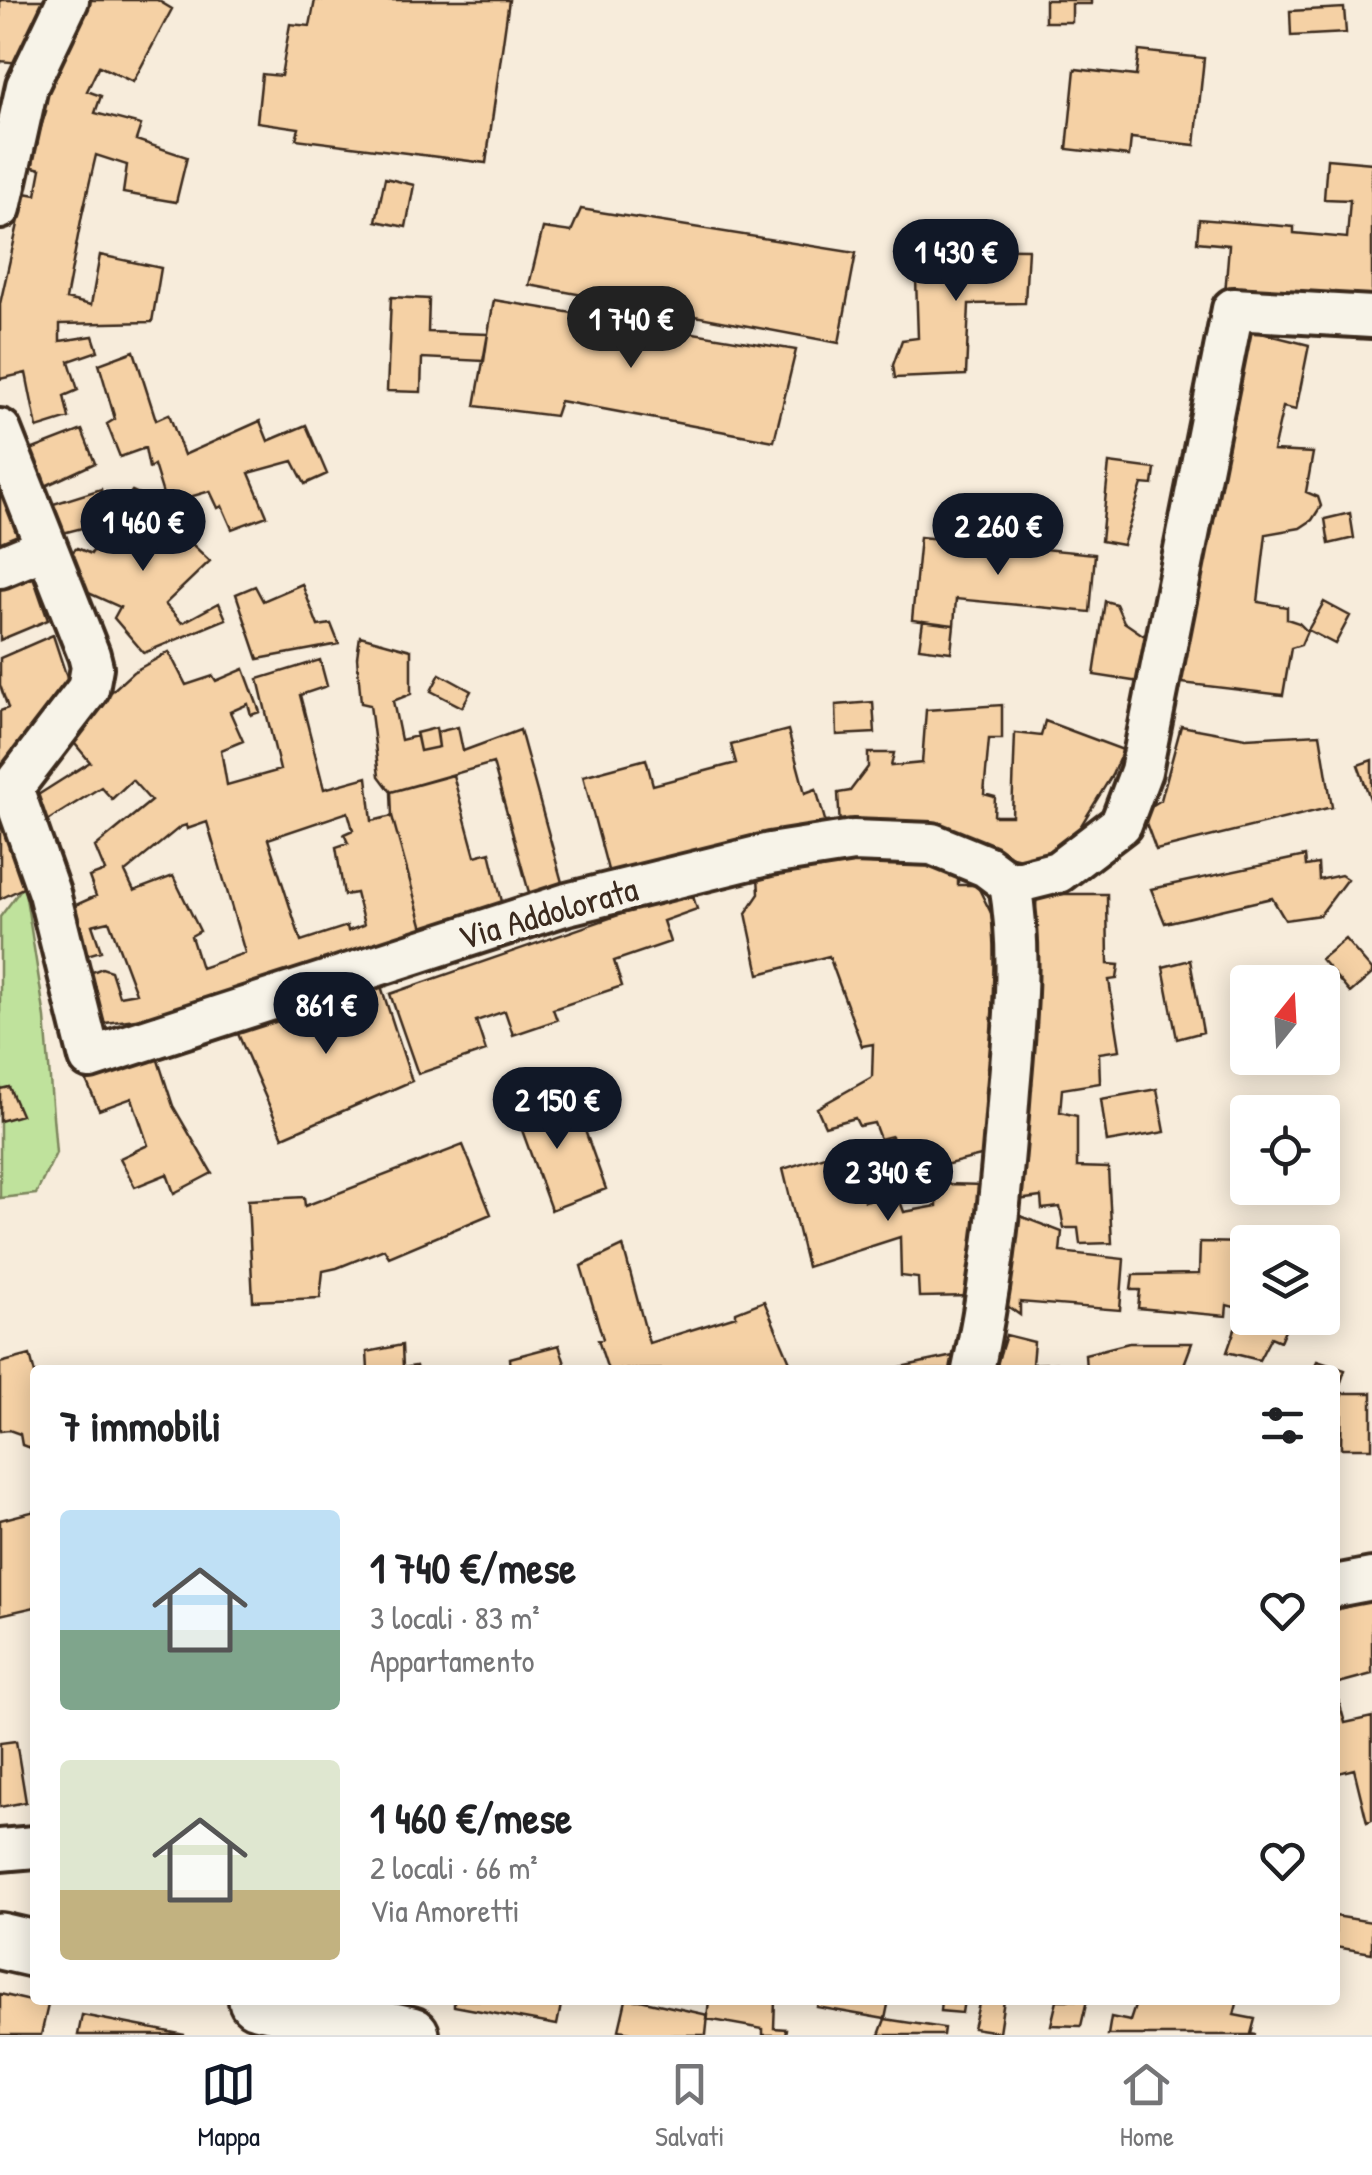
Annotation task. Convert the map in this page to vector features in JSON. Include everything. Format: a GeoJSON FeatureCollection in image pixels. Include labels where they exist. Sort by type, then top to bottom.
{"type":"FeatureCollection","features":[{"type":"Feature","properties":{"kind":"street"},"geometry":{"type":"LineString","coordinates":[[0,208],[27,86],[68,0]]}},
{"type":"Feature","properties":{"kind":"street"},"geometry":{"type":"LineString","coordinates":[[973,1365],[984,1320],[1000,1204],[1015,1017],[1016,916],[1010,884],[1058,872],[1121,824],[1141,772],[1234,309],[1372,317]]}},
{"type":"Feature","properties":{"kind":"street"},"geometry":{"type":"LineString","coordinates":[[0,430],[92,667],[88,688],[6,791]]}},
{"type":"Feature","properties":{"kind":"street"},"geometry":{"type":"LineString","coordinates":[[0,567],[46,548]]}},
{"type":"Feature","properties":{"kind":"street","name":"Via Addolorata"},"geometry":{"type":"LineString","coordinates":[[6,791],[49,893],[90,1058],[567,904],[770,854],[853,840],[932,844],[986,866],[1010,884]]}},
{"type":"Feature","properties":{"kind":"street"},"geometry":{"type":"LineString","coordinates":[[1340,1585],[1372,1579]]}},
{"type":"Feature","properties":{"kind":"street"},"geometry":{"type":"LineString","coordinates":[[0,1850],[30,1848]]}},
{"type":"Feature","properties":{"kind":"street"},"geometry":{"type":"LineString","coordinates":[[0,1941],[30,1948]]}},
{"type":"Feature","properties":{"kind":"street"},"geometry":{"type":"LineString","coordinates":[[279,2005],[411,2035]]}},
{"type":"Feature","properties":{"kind":"green space"},"geometry":{"type":"Polygon","coordinates":[[[24,885],[45,1018],[56,1153],[36,1194],[0,1198],[0,917],[24,885]]]}},
{"type":"Feature","properties":{"kind":"building"},"geometry":{"type":"Polygon","coordinates":[[[0,0],[51,0],[21,63],[0,61],[0,0]]]}},
{"type":"Feature","properties":{"kind":"building"},"geometry":{"type":"Polygon","coordinates":[[[90,0],[157,0],[172,9],[133,82],[99,66],[87,91],[101,96],[95,113],[141,125],[136,140],[187,157],[176,202],[123,193],[127,165],[96,155],[66,299],[91,305],[100,255],[161,268],[152,322],[60,324],[60,341],[93,336],[98,351],[69,361],[78,390],[64,396],[69,418],[37,428],[26,373],[0,379],[0,304],[25,193],[36,195],[41,169],[29,166],[46,111],[39,109],[90,0]]]}},
{"type":"Feature","properties":{"kind":"building"},"geometry":{"type":"Polygon","coordinates":[[[315,0],[509,0],[486,163],[296,139],[299,128],[257,122],[262,74],[281,76],[290,24],[310,26],[315,0]]]}},
{"type":"Feature","properties":{"kind":"building"},"geometry":{"type":"Polygon","coordinates":[[[1045,0],[1091,0],[1091,4],[1072,4],[1072,22],[1045,22],[1045,0]]]}},
{"type":"Feature","properties":{"kind":"building"},"geometry":{"type":"Polygon","coordinates":[[[1344,8],[1346,33],[1291,36],[1290,11],[1344,8]]]}},
{"type":"Feature","properties":{"kind":"building"},"geometry":{"type":"Polygon","coordinates":[[[1139,51],[1204,58],[1195,145],[1131,138],[1129,156],[1067,149],[1075,69],[1136,76],[1139,51]]]}},
{"type":"Feature","properties":{"kind":"building"},"geometry":{"type":"Polygon","coordinates":[[[1327,159],[1372,163],[1372,304],[1225,294],[1229,245],[1197,242],[1199,219],[1294,227],[1294,233],[1347,238],[1350,200],[1324,199],[1327,159]]]}},
{"type":"Feature","properties":{"kind":"building"},"geometry":{"type":"Polygon","coordinates":[[[385,178],[414,185],[406,227],[376,221],[385,178]]]}},
{"type":"Feature","properties":{"kind":"building"},"geometry":{"type":"Polygon","coordinates":[[[581,209],[856,253],[839,343],[529,285],[543,228],[571,232],[581,209]]]}},
{"type":"Feature","properties":{"kind":"building"},"geometry":{"type":"Polygon","coordinates":[[[915,248],[1028,249],[1025,303],[969,304],[966,375],[895,378],[893,365],[902,340],[918,338],[915,248]]]}},
{"type":"Feature","properties":{"kind":"building"},"geometry":{"type":"Polygon","coordinates":[[[391,297],[429,299],[428,332],[488,334],[484,361],[422,358],[421,392],[387,391],[391,297]]]}},
{"type":"Feature","properties":{"kind":"building"},"geometry":{"type":"Polygon","coordinates":[[[494,300],[796,350],[774,441],[560,401],[555,416],[475,406],[494,300]]]}},
{"type":"Feature","properties":{"kind":"building"},"geometry":{"type":"Polygon","coordinates":[[[1245,329],[1309,345],[1296,410],[1283,407],[1273,451],[1313,453],[1306,492],[1318,497],[1321,506],[1312,520],[1300,528],[1266,534],[1258,602],[1287,607],[1287,619],[1307,631],[1301,645],[1291,648],[1283,695],[1173,682],[1245,329]]]}},
{"type":"Feature","properties":{"kind":"building"},"geometry":{"type":"Polygon","coordinates":[[[134,351],[156,420],[169,414],[184,455],[260,421],[268,441],[306,425],[327,474],[305,484],[293,461],[249,473],[267,516],[232,529],[210,491],[166,504],[154,465],[149,468],[145,448],[120,457],[107,424],[115,419],[99,364],[134,351]]]}},
{"type":"Feature","properties":{"kind":"building"},"geometry":{"type":"Polygon","coordinates":[[[82,430],[95,463],[41,488],[23,453],[82,430]]]}},
{"type":"Feature","properties":{"kind":"building"},"geometry":{"type":"Polygon","coordinates":[[[1109,463],[1155,469],[1153,485],[1142,484],[1123,545],[1101,541],[1109,463]]]}},
{"type":"Feature","properties":{"kind":"building"},"geometry":{"type":"Polygon","coordinates":[[[0,482],[30,547],[0,560],[0,482]]]}},
{"type":"Feature","properties":{"kind":"building"},"geometry":{"type":"Polygon","coordinates":[[[101,489],[104,505],[90,526],[59,534],[47,506],[101,489]]]}},
{"type":"Feature","properties":{"kind":"building"},"geometry":{"type":"Polygon","coordinates":[[[132,491],[163,505],[154,518],[173,526],[210,561],[165,604],[182,623],[219,603],[226,619],[144,653],[114,618],[120,607],[73,586],[65,558],[77,548],[91,554],[132,491]]]}},
{"type":"Feature","properties":{"kind":"building"},"geometry":{"type":"Polygon","coordinates":[[[1350,513],[1354,538],[1329,544],[1325,519],[1350,513]]]}},
{"type":"Feature","properties":{"kind":"building"},"geometry":{"type":"Polygon","coordinates":[[[920,537],[1095,554],[1090,612],[956,599],[954,625],[912,620],[920,537]]]}},
{"type":"Feature","properties":{"kind":"building"},"geometry":{"type":"Polygon","coordinates":[[[28,562],[48,620],[0,640],[0,575],[28,562]]]}},
{"type":"Feature","properties":{"kind":"building"},"geometry":{"type":"Polygon","coordinates":[[[302,584],[318,626],[331,624],[339,644],[258,659],[236,594],[255,586],[263,601],[302,584]]]}},
{"type":"Feature","properties":{"kind":"building"},"geometry":{"type":"Polygon","coordinates":[[[1105,601],[1116,604],[1124,622],[1143,635],[1152,634],[1146,683],[1094,675],[1105,601]]]}},
{"type":"Feature","properties":{"kind":"building"},"geometry":{"type":"Polygon","coordinates":[[[1324,602],[1350,616],[1335,644],[1308,630],[1324,602]]]}},
{"type":"Feature","properties":{"kind":"building"},"geometry":{"type":"Polygon","coordinates":[[[923,621],[954,625],[951,652],[919,648],[923,621]]]}},
{"type":"Feature","properties":{"kind":"building"},"geometry":{"type":"Polygon","coordinates":[[[53,635],[70,687],[3,775],[0,711],[8,708],[0,685],[0,658],[53,635]]]}},
{"type":"Feature","properties":{"kind":"building"},"geometry":{"type":"Polygon","coordinates":[[[360,636],[411,650],[411,694],[393,701],[401,740],[417,736],[420,751],[439,747],[437,732],[458,727],[463,751],[520,730],[566,897],[533,907],[493,763],[391,792],[379,776],[370,705],[361,703],[357,657],[360,636]]]}},
{"type":"Feature","properties":{"kind":"building"},"geometry":{"type":"Polygon","coordinates":[[[169,652],[186,685],[213,676],[216,681],[244,669],[260,712],[251,715],[248,704],[230,712],[243,741],[221,750],[227,785],[280,770],[258,679],[320,660],[327,686],[300,695],[324,789],[367,777],[372,821],[392,816],[424,932],[181,1013],[90,1025],[78,978],[102,968],[111,971],[119,996],[136,993],[109,921],[92,925],[101,951],[70,960],[58,913],[96,896],[89,877],[105,871],[95,847],[151,801],[132,780],[112,799],[101,787],[39,826],[30,800],[90,762],[66,733],[133,672],[169,652]],[[348,812],[268,839],[301,941],[347,926],[348,931],[364,925],[356,893],[344,895],[336,847],[348,843],[344,834],[353,830],[348,812]],[[207,822],[187,829],[186,825],[180,827],[125,872],[134,891],[173,876],[200,931],[191,936],[201,968],[245,953],[207,822]]]}},
{"type":"Feature","properties":{"kind":"building"},"geometry":{"type":"Polygon","coordinates":[[[440,674],[471,691],[462,707],[431,691],[440,674]]]}},
{"type":"Feature","properties":{"kind":"building"},"geometry":{"type":"Polygon","coordinates":[[[873,702],[875,733],[837,735],[836,705],[873,702]]]}},
{"type":"Feature","properties":{"kind":"building"},"geometry":{"type":"Polygon","coordinates":[[[1002,705],[1002,739],[989,739],[984,794],[995,797],[994,816],[1012,816],[1015,733],[1041,736],[1045,721],[1123,750],[1074,837],[1038,863],[952,843],[954,831],[840,827],[838,793],[850,791],[868,767],[868,753],[894,753],[891,766],[922,763],[926,710],[1002,705]]]}},
{"type":"Feature","properties":{"kind":"building"},"geometry":{"type":"Polygon","coordinates":[[[1181,726],[1246,738],[1320,734],[1332,807],[1156,850],[1142,812],[1161,800],[1181,726]]]}},
{"type":"Feature","properties":{"kind":"building"},"geometry":{"type":"Polygon","coordinates":[[[436,728],[439,747],[420,751],[416,733],[436,728]]]}},
{"type":"Feature","properties":{"kind":"building"},"geometry":{"type":"Polygon","coordinates":[[[788,730],[805,793],[816,789],[827,827],[612,885],[583,776],[646,759],[653,785],[736,763],[731,745],[788,730]]]}},
{"type":"Feature","properties":{"kind":"building"},"geometry":{"type":"Polygon","coordinates":[[[1372,760],[1372,804],[1358,765],[1372,760]]]}},
{"type":"Feature","properties":{"kind":"building"},"geometry":{"type":"Polygon","coordinates":[[[453,775],[475,856],[490,852],[503,906],[424,932],[392,816],[391,792],[453,775]]]}},
{"type":"Feature","properties":{"kind":"building"},"geometry":{"type":"Polygon","coordinates":[[[0,803],[33,883],[0,899],[0,803]]]}},
{"type":"Feature","properties":{"kind":"building"},"geometry":{"type":"Polygon","coordinates":[[[922,856],[958,871],[958,885],[977,885],[995,921],[992,1020],[1004,1023],[993,1153],[900,1176],[892,1136],[880,1139],[874,1123],[859,1126],[855,1118],[825,1126],[817,1108],[872,1077],[873,1044],[862,1046],[829,956],[759,974],[746,913],[759,894],[758,876],[858,858],[922,856]]]}},
{"type":"Feature","properties":{"kind":"building"},"geometry":{"type":"Polygon","coordinates":[[[1305,856],[1306,866],[1318,864],[1319,880],[1341,875],[1347,879],[1320,915],[1285,920],[1272,898],[1165,923],[1151,889],[1305,856]]]}},
{"type":"Feature","properties":{"kind":"building"},"geometry":{"type":"Polygon","coordinates":[[[691,890],[697,909],[663,921],[670,942],[614,961],[622,986],[553,1009],[557,1020],[513,1035],[505,1011],[476,1021],[486,1051],[418,1074],[390,994],[691,890]]]}},
{"type":"Feature","properties":{"kind":"building"},"geometry":{"type":"Polygon","coordinates":[[[1037,894],[1107,894],[1108,964],[1119,965],[1117,979],[1109,980],[1120,1050],[1099,1053],[1100,1083],[1062,1089],[1060,1112],[1077,1116],[1077,1167],[1108,1168],[1112,1243],[1080,1244],[1078,1228],[1064,1228],[1060,1207],[1042,1209],[1041,1197],[1017,1200],[1037,894]]]}},
{"type":"Feature","properties":{"kind":"building"},"geometry":{"type":"Polygon","coordinates":[[[1345,939],[1372,974],[1350,993],[1340,981],[1340,965],[1326,965],[1321,959],[1345,939]]]}},
{"type":"Feature","properties":{"kind":"building"},"geometry":{"type":"Polygon","coordinates":[[[1190,960],[1203,1032],[1177,1039],[1163,967],[1190,960]]]}},
{"type":"Feature","properties":{"kind":"building"},"geometry":{"type":"Polygon","coordinates":[[[380,983],[412,1081],[283,1137],[235,1027],[380,983]]]}},
{"type":"Feature","properties":{"kind":"building"},"geometry":{"type":"Polygon","coordinates":[[[155,1051],[173,1106],[212,1173],[174,1193],[167,1174],[135,1187],[120,1158],[148,1145],[132,1098],[99,1110],[83,1073],[155,1051]]]}},
{"type":"Feature","properties":{"kind":"building"},"geometry":{"type":"Polygon","coordinates":[[[540,1084],[558,1133],[582,1122],[606,1189],[551,1210],[510,1097],[540,1084]]]}},
{"type":"Feature","properties":{"kind":"building"},"geometry":{"type":"Polygon","coordinates":[[[9,1087],[21,1115],[0,1121],[0,1089],[9,1087]]]}},
{"type":"Feature","properties":{"kind":"building"},"geometry":{"type":"Polygon","coordinates":[[[1157,1089],[1165,1132],[1107,1142],[1101,1099],[1157,1089]]]}},
{"type":"Feature","properties":{"kind":"building"},"geometry":{"type":"Polygon","coordinates":[[[463,1145],[491,1214],[389,1257],[384,1249],[323,1271],[320,1298],[253,1301],[248,1200],[304,1197],[305,1206],[463,1145]]]}},
{"type":"Feature","properties":{"kind":"building"},"geometry":{"type":"Polygon","coordinates":[[[853,1147],[865,1201],[897,1193],[904,1212],[937,1206],[937,1193],[942,1193],[945,1184],[985,1185],[974,1296],[919,1297],[918,1278],[901,1276],[900,1237],[807,1267],[783,1169],[853,1147]]]}},
{"type":"Feature","properties":{"kind":"building"},"geometry":{"type":"Polygon","coordinates":[[[1012,1213],[1062,1232],[1060,1252],[1124,1259],[1120,1310],[1020,1302],[1020,1315],[1003,1303],[1012,1213]]]}},
{"type":"Feature","properties":{"kind":"building"},"geometry":{"type":"Polygon","coordinates":[[[1200,1242],[1230,1243],[1230,1306],[1227,1305],[1226,1316],[1138,1308],[1140,1290],[1131,1290],[1133,1275],[1199,1274],[1200,1242]]]}},
{"type":"Feature","properties":{"kind":"building"},"geometry":{"type":"Polygon","coordinates":[[[623,1246],[649,1343],[736,1316],[736,1312],[764,1301],[791,1365],[606,1365],[598,1340],[603,1339],[581,1266],[623,1246]]]}},
{"type":"Feature","properties":{"kind":"building"},"geometry":{"type":"Polygon","coordinates":[[[1006,1335],[1034,1342],[1032,1364],[1056,1365],[997,1365],[1006,1335]]]}},
{"type":"Feature","properties":{"kind":"building"},"geometry":{"type":"Polygon","coordinates":[[[1233,1335],[1283,1335],[1280,1341],[1271,1337],[1259,1360],[1227,1352],[1233,1335]]]}},
{"type":"Feature","properties":{"kind":"building"},"geometry":{"type":"Polygon","coordinates":[[[1129,1343],[1192,1343],[1184,1365],[1086,1365],[1085,1354],[1129,1343]]]}},
{"type":"Feature","properties":{"kind":"building"},"geometry":{"type":"Polygon","coordinates":[[[402,1345],[403,1365],[368,1365],[367,1352],[402,1345]]]}},
{"type":"Feature","properties":{"kind":"building"},"geometry":{"type":"Polygon","coordinates":[[[559,1345],[565,1365],[511,1365],[510,1358],[559,1345]]]}},
{"type":"Feature","properties":{"kind":"building"},"geometry":{"type":"Polygon","coordinates":[[[963,1354],[960,1365],[910,1365],[963,1354]]]}},
{"type":"Feature","properties":{"kind":"building"},"geometry":{"type":"Polygon","coordinates":[[[30,1355],[30,1448],[22,1445],[20,1434],[0,1431],[0,1363],[30,1355]]]}},
{"type":"Feature","properties":{"kind":"building"},"geometry":{"type":"Polygon","coordinates":[[[1342,1393],[1372,1393],[1372,1448],[1341,1448],[1342,1393]]]}},
{"type":"Feature","properties":{"kind":"building"},"geometry":{"type":"Polygon","coordinates":[[[30,1512],[30,1608],[0,1615],[0,1520],[30,1512]]]}},
{"type":"Feature","properties":{"kind":"building"},"geometry":{"type":"Polygon","coordinates":[[[1372,1600],[1372,1674],[1340,1683],[1340,1609],[1372,1600]]]}},
{"type":"Feature","properties":{"kind":"building"},"geometry":{"type":"Polygon","coordinates":[[[1340,1705],[1345,1723],[1372,1717],[1372,1820],[1367,1822],[1354,1769],[1340,1773],[1340,1705]]]}},
{"type":"Feature","properties":{"kind":"building"},"geometry":{"type":"Polygon","coordinates":[[[16,1741],[26,1802],[0,1807],[0,1743],[16,1741]]]}},
{"type":"Feature","properties":{"kind":"building"},"geometry":{"type":"Polygon","coordinates":[[[1340,1917],[1372,1922],[1372,1953],[1340,1948],[1340,1917]]]}},
{"type":"Feature","properties":{"kind":"building"},"geometry":{"type":"Polygon","coordinates":[[[0,1994],[30,2001],[30,2005],[48,2005],[41,2035],[0,2035],[0,1994]]]}},
{"type":"Feature","properties":{"kind":"building"},"geometry":{"type":"Polygon","coordinates":[[[454,2005],[561,2005],[557,2025],[454,2005]]]}},
{"type":"Feature","properties":{"kind":"building"},"geometry":{"type":"Polygon","coordinates":[[[625,2005],[663,2005],[708,2015],[706,2035],[636,2035],[619,2030],[625,2005]]]}},
{"type":"Feature","properties":{"kind":"building"},"geometry":{"type":"Polygon","coordinates":[[[708,2005],[775,2005],[774,2028],[786,2029],[785,2035],[763,2035],[763,2029],[707,2019],[708,2005]]]}},
{"type":"Feature","properties":{"kind":"building"},"geometry":{"type":"Polygon","coordinates":[[[817,2005],[888,2005],[885,2019],[817,2005]]]}},
{"type":"Feature","properties":{"kind":"building"},"geometry":{"type":"Polygon","coordinates":[[[941,2005],[963,2005],[962,2013],[940,2011],[941,2005]]]}},
{"type":"Feature","properties":{"kind":"building"},"geometry":{"type":"Polygon","coordinates":[[[979,2005],[1003,2005],[999,2032],[973,2028],[979,2005]]]}},
{"type":"Feature","properties":{"kind":"building"},"geometry":{"type":"Polygon","coordinates":[[[1056,2005],[1086,2005],[1081,2026],[1051,2025],[1056,2005]]]}},
{"type":"Feature","properties":{"kind":"building"},"geometry":{"type":"Polygon","coordinates":[[[1135,2005],[1237,2005],[1234,2015],[1255,2019],[1251,2034],[1256,2035],[1108,2035],[1111,2017],[1130,2021],[1135,2005]]]}},
{"type":"Feature","properties":{"kind":"building"},"geometry":{"type":"Polygon","coordinates":[[[82,2015],[185,2035],[78,2035],[82,2015]]]}},
{"type":"Feature","properties":{"kind":"building"},"geometry":{"type":"Polygon","coordinates":[[[885,2019],[944,2028],[943,2035],[879,2035],[885,2019]]]}}]}
